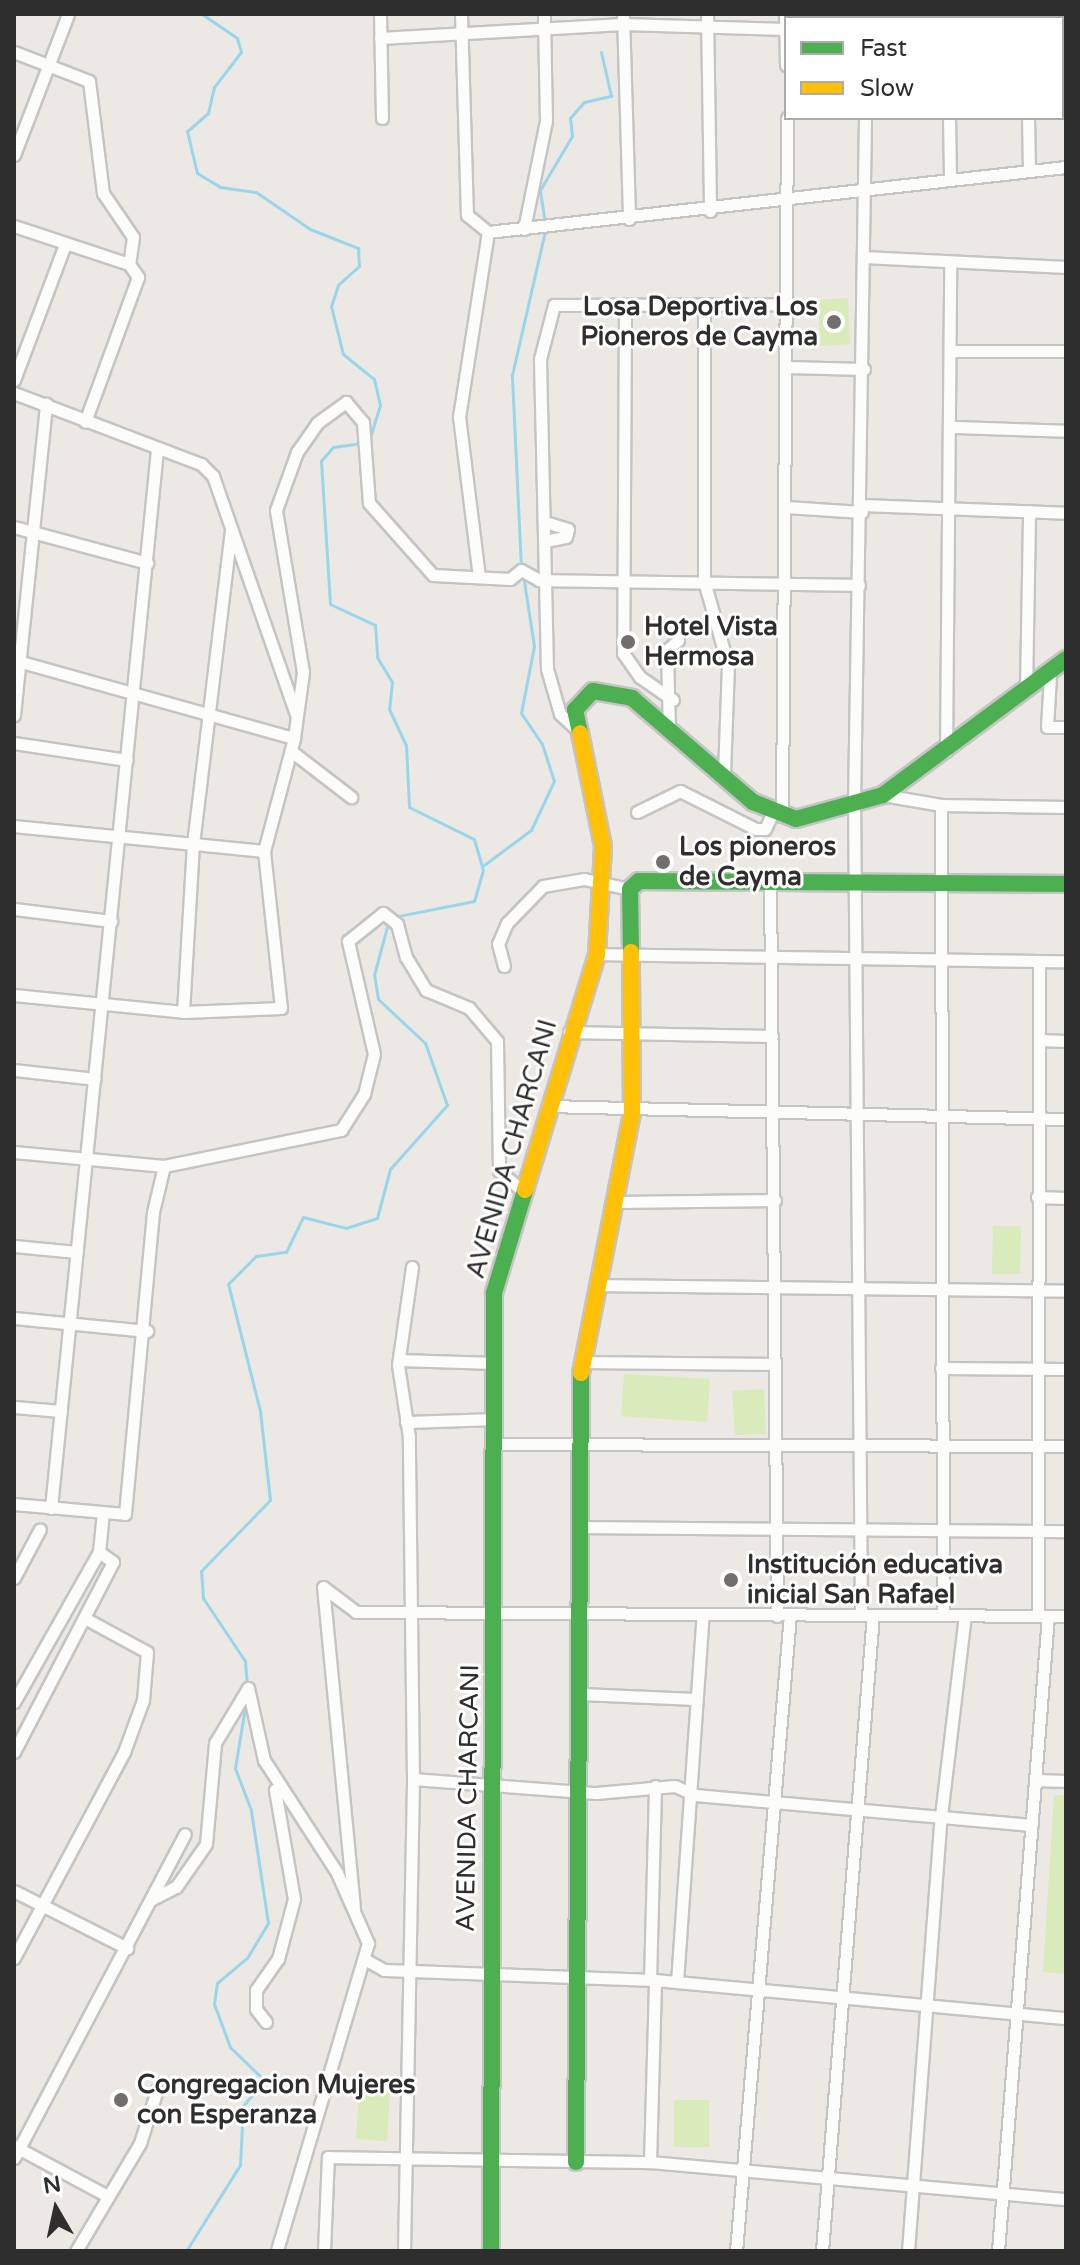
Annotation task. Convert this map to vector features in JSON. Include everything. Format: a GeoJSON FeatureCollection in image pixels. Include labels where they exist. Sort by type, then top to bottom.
{"type":"FeatureCollection","features":[{"type":"Feature","properties":{"kind":"main road"},"geometry":{"type":"LineString","coordinates":[[574,727],[579,701],[602,690],[632,698],[745,795],[778,814],[854,804],[883,795],[946,752],[1050,676],[1066,659]]}},
{"type":"Feature","properties":{"kind":"main road","name":"AVENIDA CHARCANI"},"geometry":{"type":"LineString","coordinates":[[491,2251],[489,1971],[498,1270],[569,1032],[597,954],[604,887],[599,817],[574,727]]}},
{"type":"Feature","properties":{"kind":"main road"},"geometry":{"type":"LineString","coordinates":[[576,2162],[578,1790],[584,1611],[579,1527],[581,1362],[618,1202],[632,1112],[630,889],[639,881],[856,878],[1066,884]]}},
{"type":"Feature","properties":{"kind":"street"},"geometry":{"type":"LineString","coordinates":[[14,155],[68,14]]}},
{"type":"Feature","properties":{"kind":"street"},"geometry":{"type":"LineString","coordinates":[[380,14],[382,118]]}},
{"type":"Feature","properties":{"kind":"street"},"geometry":{"type":"LineString","coordinates":[[461,14],[467,215],[488,232],[710,211],[862,193],[950,178],[1066,167]]}},
{"type":"Feature","properties":{"kind":"street"},"geometry":{"type":"LineString","coordinates":[[524,229],[546,121],[544,14]]}},
{"type":"Feature","properties":{"kind":"street"},"geometry":{"type":"LineString","coordinates":[[380,38],[462,37],[623,19],[707,20],[784,29]]}},
{"type":"Feature","properties":{"kind":"street"},"geometry":{"type":"LineString","coordinates":[[623,19],[629,219]]}},
{"type":"Feature","properties":{"kind":"street"},"geometry":{"type":"LineString","coordinates":[[707,20],[710,211]]}},
{"type":"Feature","properties":{"kind":"street"},"geometry":{"type":"LineString","coordinates":[[14,52],[89,81],[103,193],[133,237],[129,264]]}},
{"type":"Feature","properties":{"kind":"street"},"geometry":{"type":"LineString","coordinates":[[637,812],[680,791],[723,808],[756,829],[765,829],[778,814],[786,507],[787,367],[783,220],[789,202],[787,120]]}},
{"type":"Feature","properties":{"kind":"street"},"geometry":{"type":"LineString","coordinates":[[822,2251],[859,1807],[867,1615],[859,1527],[860,1115],[854,804],[862,508],[865,120]]}},
{"type":"Feature","properties":{"kind":"street"},"geometry":{"type":"LineString","coordinates":[[949,120],[950,178]]}},
{"type":"Feature","properties":{"kind":"street"},"geometry":{"type":"LineString","coordinates":[[1028,120],[1029,169]]}},
{"type":"Feature","properties":{"kind":"street"},"geometry":{"type":"LineString","coordinates":[[14,226],[129,264],[138,277],[85,422]]}},
{"type":"Feature","properties":{"kind":"street"},"geometry":{"type":"LineString","coordinates":[[479,577],[459,407],[488,232]]}},
{"type":"Feature","properties":{"kind":"street"},"geometry":{"type":"LineString","coordinates":[[14,380],[65,244]]}},
{"type":"Feature","properties":{"kind":"street"},"geometry":{"type":"LineString","coordinates":[[864,257],[950,264],[1066,267]]}},
{"type":"Feature","properties":{"kind":"street"},"geometry":{"type":"LineString","coordinates":[[946,752],[954,427],[950,264]]}},
{"type":"Feature","properties":{"kind":"street"},"geometry":{"type":"LineString","coordinates":[[704,304],[704,581],[728,665],[724,776]]}},
{"type":"Feature","properties":{"kind":"street"},"geometry":{"type":"LineString","coordinates":[[574,727],[560,714],[547,669],[540,359],[554,305],[625,308],[786,304]]}},
{"type":"Feature","properties":{"kind":"street"},"geometry":{"type":"LineString","coordinates":[[625,308],[627,579],[624,659],[673,700]]}},
{"type":"Feature","properties":{"kind":"street"},"geometry":{"type":"LineString","coordinates":[[953,351],[1066,351]]}},
{"type":"Feature","properties":{"kind":"street"},"geometry":{"type":"LineString","coordinates":[[787,367],[864,369]]}},
{"type":"Feature","properties":{"kind":"street"},"geometry":{"type":"LineString","coordinates":[[14,393],[201,464],[213,476],[296,714]]}},
{"type":"Feature","properties":{"kind":"street"},"geometry":{"type":"LineString","coordinates":[[14,995],[183,1012],[281,1008],[264,851],[294,738],[302,644],[276,510],[297,452],[333,410],[346,402],[363,422],[362,490],[369,503],[433,575],[510,579],[521,570],[544,580],[859,585]]}},
{"type":"Feature","properties":{"kind":"street"},"geometry":{"type":"LineString","coordinates":[[14,715],[17,661],[46,404]]}},
{"type":"Feature","properties":{"kind":"street"},"geometry":{"type":"LineString","coordinates":[[954,427],[1066,431]]}},
{"type":"Feature","properties":{"kind":"street"},"geometry":{"type":"LineString","coordinates":[[51,1508],[157,449]]}},
{"type":"Feature","properties":{"kind":"street"},"geometry":{"type":"LineString","coordinates":[[786,507],[1066,513]]}},
{"type":"Feature","properties":{"kind":"street"},"geometry":{"type":"LineString","coordinates":[[1026,693],[1029,511]]}},
{"type":"Feature","properties":{"kind":"street"},"geometry":{"type":"LineString","coordinates":[[545,522],[568,529],[566,537],[545,541]]}},
{"type":"Feature","properties":{"kind":"street"},"geometry":{"type":"LineString","coordinates":[[14,527],[147,563]]}},
{"type":"Feature","properties":{"kind":"street"},"geometry":{"type":"LineString","coordinates":[[183,1012],[193,844],[231,530]]}},
{"type":"Feature","properties":{"kind":"street"},"geometry":{"type":"LineString","coordinates":[[669,729],[673,700],[667,650],[678,640]]}},
{"type":"Feature","properties":{"kind":"street"},"geometry":{"type":"LineString","coordinates":[[17,661],[294,738]]}},
{"type":"Feature","properties":{"kind":"street"},"geometry":{"type":"LineString","coordinates":[[1050,676],[1047,727],[1066,727]]}},
{"type":"Feature","properties":{"kind":"street"},"geometry":{"type":"LineString","coordinates":[[14,743],[127,760]]}},
{"type":"Feature","properties":{"kind":"street"},"geometry":{"type":"LineString","coordinates":[[291,751],[351,797]]}},
{"type":"Feature","properties":{"kind":"street"},"geometry":{"type":"LineString","coordinates":[[723,808],[745,795]]}},
{"type":"Feature","properties":{"kind":"street"},"geometry":{"type":"LineString","coordinates":[[883,795],[941,805],[1066,807]]}},
{"type":"Feature","properties":{"kind":"street"},"geometry":{"type":"LineString","coordinates":[[941,805],[943,1615]]}},
{"type":"Feature","properties":{"kind":"street"},"geometry":{"type":"LineString","coordinates":[[14,826],[264,851]]}},
{"type":"Feature","properties":{"kind":"street"},"geometry":{"type":"LineString","coordinates":[[504,966],[498,944],[507,923],[543,886],[584,879],[604,887],[630,889]]}},
{"type":"Feature","properties":{"kind":"street"},"geometry":{"type":"LineString","coordinates":[[736,2251],[759,1988],[784,1616],[777,1527],[777,1289],[770,879]]}},
{"type":"Feature","properties":{"kind":"street"},"geometry":{"type":"LineString","coordinates":[[14,909],[111,921]]}},
{"type":"Feature","properties":{"kind":"street"},"geometry":{"type":"LineString","coordinates":[[14,1152],[164,1166],[341,1130],[364,1094],[374,1054],[348,941],[357,926],[383,913],[397,924],[406,957],[426,990],[469,1008],[497,1041],[499,1171],[523,1191]]}},
{"type":"Feature","properties":{"kind":"street"},"geometry":{"type":"LineString","coordinates":[[597,954],[629,959],[941,957],[1066,961]]}},
{"type":"Feature","properties":{"kind":"street"},"geometry":{"type":"LineString","coordinates":[[998,2251],[1032,1825],[1043,1616],[1037,1536],[1033,1369],[1039,961]]}},
{"type":"Feature","properties":{"kind":"street"},"geometry":{"type":"LineString","coordinates":[[569,1032],[629,1037],[772,1036]]}},
{"type":"Feature","properties":{"kind":"street"},"geometry":{"type":"LineString","coordinates":[[1039,1040],[1066,1041]]}},
{"type":"Feature","properties":{"kind":"street"},"geometry":{"type":"LineString","coordinates":[[14,1070],[95,1079]]}},
{"type":"Feature","properties":{"kind":"street"},"geometry":{"type":"LineString","coordinates":[[548,1106],[632,1112],[1066,1119]]}},
{"type":"Feature","properties":{"kind":"street"},"geometry":{"type":"LineString","coordinates":[[14,1504],[125,1514],[147,1331],[153,1212],[164,1166]]}},
{"type":"Feature","properties":{"kind":"street"},"geometry":{"type":"LineString","coordinates":[[1037,1197],[1066,1198]]}},
{"type":"Feature","properties":{"kind":"street"},"geometry":{"type":"LineString","coordinates":[[618,1202],[775,1200]]}},
{"type":"Feature","properties":{"kind":"street"},"geometry":{"type":"LineString","coordinates":[[14,1246],[77,1252]]}},
{"type":"Feature","properties":{"kind":"street"},"geometry":{"type":"LineString","coordinates":[[404,2251],[413,1779],[406,1422],[399,1410],[399,1360],[412,1267]]}},
{"type":"Feature","properties":{"kind":"street"},"geometry":{"type":"LineString","coordinates":[[599,1285],[1066,1291]]}},
{"type":"Feature","properties":{"kind":"street"},"geometry":{"type":"LineString","coordinates":[[14,1318],[147,1331]]}},
{"type":"Feature","properties":{"kind":"street"},"geometry":{"type":"LineString","coordinates":[[399,1360],[495,1363]]}},
{"type":"Feature","properties":{"kind":"street"},"geometry":{"type":"LineString","coordinates":[[581,1362],[775,1364]]}},
{"type":"Feature","properties":{"kind":"street"},"geometry":{"type":"LineString","coordinates":[[941,1368],[1066,1369]]}},
{"type":"Feature","properties":{"kind":"street"},"geometry":{"type":"LineString","coordinates":[[14,1407],[61,1411]]}},
{"type":"Feature","properties":{"kind":"street"},"geometry":{"type":"LineString","coordinates":[[406,1422],[496,1419]]}},
{"type":"Feature","properties":{"kind":"street"},"geometry":{"type":"LineString","coordinates":[[496,1444],[1066,1446]]}},
{"type":"Feature","properties":{"kind":"street"},"geometry":{"type":"LineString","coordinates":[[14,1702],[99,1552],[103,1512]]}},
{"type":"Feature","properties":{"kind":"street"},"geometry":{"type":"LineString","coordinates":[[579,1527],[944,1525],[1037,1536],[1066,1531]]}},
{"type":"Feature","properties":{"kind":"street"},"geometry":{"type":"LineString","coordinates":[[14,1578],[40,1529]]}},
{"type":"Feature","properties":{"kind":"street"},"geometry":{"type":"LineString","coordinates":[[14,1752],[88,1620],[113,1562],[99,1552]]}},
{"type":"Feature","properties":{"kind":"street"},"geometry":{"type":"LineString","coordinates":[[354,1908],[323,1587],[356,1612],[495,1610],[784,1616],[1066,1616]]}},
{"type":"Feature","properties":{"kind":"street"},"geometry":{"type":"LineString","coordinates":[[677,1982],[685,1790],[703,1614]]}},
{"type":"Feature","properties":{"kind":"street"},"geometry":{"type":"LineString","coordinates":[[908,2251],[941,1816],[965,1615]]}},
{"type":"Feature","properties":{"kind":"street"},"geometry":{"type":"LineString","coordinates":[[14,1958],[124,1752],[143,1700],[147,1652],[88,1620]]}},
{"type":"Feature","properties":{"kind":"street"},"geometry":{"type":"LineString","coordinates":[[152,1899],[176,1887],[206,1844],[215,1743],[248,1688],[271,1774],[294,1899],[278,1959],[256,1990],[256,2009],[266,2022]]}},
{"type":"Feature","properties":{"kind":"street"},"geometry":{"type":"LineString","coordinates":[[581,1694],[695,1699]]}},
{"type":"Feature","properties":{"kind":"street"},"geometry":{"type":"LineString","coordinates":[[271,1774],[366,1931],[368,1961],[277,2251]]}},
{"type":"Feature","properties":{"kind":"street"},"geometry":{"type":"LineString","coordinates":[[413,1779],[578,1790],[655,1786],[772,1801],[1032,1825]]}},
{"type":"Feature","properties":{"kind":"street"},"geometry":{"type":"LineString","coordinates":[[1035,1780],[1066,1781]]}},
{"type":"Feature","properties":{"kind":"street"},"geometry":{"type":"LineString","coordinates":[[650,2162],[655,1786]]}},
{"type":"Feature","properties":{"kind":"street"},"geometry":{"type":"LineString","coordinates":[[104,2194],[16,2151],[127,1948],[185,1834]]}},
{"type":"Feature","properties":{"kind":"street"},"geometry":{"type":"LineString","coordinates":[[14,1891],[127,1948]]}},
{"type":"Feature","properties":{"kind":"street"},"geometry":{"type":"LineString","coordinates":[[368,1961],[373,1968],[652,1980],[759,1988],[928,2008],[1066,2018]]}},
{"type":"Feature","properties":{"kind":"street"},"geometry":{"type":"LineString","coordinates":[[76,2251],[104,2194],[140,2143],[157,2090]]}},
{"type":"Feature","properties":{"kind":"street"},"geometry":{"type":"LineString","coordinates":[[324,2251],[328,2157],[650,2162],[1066,2199]]}},
{"type":"Feature","properties":{"kind":"green space","name":"Losa Deportiva Los Pioneros de Cayma"},"geometry":{"type":"Polygon","coordinates":[[[848,298],[850,344],[820,346],[818,300],[848,298]]]}},
{"type":"Feature","properties":{"kind":"green space"},"geometry":{"type":"Polygon","coordinates":[[[993,1226],[1021,1226],[1020,1274],[992,1274],[993,1226]]]}},
{"type":"Feature","properties":{"kind":"green space"},"geometry":{"type":"Polygon","coordinates":[[[624,1374],[710,1379],[707,1422],[621,1416],[624,1374]]]}},
{"type":"Feature","properties":{"kind":"green space"},"geometry":{"type":"Polygon","coordinates":[[[764,1389],[766,1434],[735,1435],[732,1391],[764,1389]]]}},
{"type":"Feature","properties":{"kind":"green space"},"geometry":{"type":"Polygon","coordinates":[[[1054,1795],[1066,1795],[1066,1974],[1043,1972],[1054,1795]]]}},
{"type":"Feature","properties":{"kind":"green space"},"geometry":{"type":"Polygon","coordinates":[[[359,2091],[390,2093],[387,2141],[356,2139],[359,2091]]]}},
{"type":"Feature","properties":{"kind":"green space"},"geometry":{"type":"Polygon","coordinates":[[[674,2100],[709,2100],[709,2147],[674,2147],[674,2100]]]}},
{"type":"Feature","properties":{"kind":"waterway"},"geometry":{"type":"LineString","coordinates":[[202,14],[237,38],[241,52],[214,87],[208,113],[187,131],[197,173],[220,187],[256,192],[310,229],[358,248],[359,266],[338,285],[331,306],[343,354],[374,379],[380,405],[369,440]]}},
{"type":"Feature","properties":{"kind":"waterway"},"geometry":{"type":"LineString","coordinates":[[545,223],[540,190],[572,136],[570,118],[584,102],[611,96],[601,52]]}},
{"type":"Feature","properties":{"kind":"waterway"},"geometry":{"type":"LineString","coordinates":[[521,568],[512,375],[545,231]]}},
{"type":"Feature","properties":{"kind":"waterway"},"geometry":{"type":"LineString","coordinates":[[362,443],[333,447],[321,461],[330,604],[375,625],[377,657],[392,682],[389,709],[406,745],[409,807],[474,839],[483,870],[474,901],[393,917]]}},
{"type":"Feature","properties":{"kind":"waterway"},"geometry":{"type":"LineString","coordinates":[[484,865],[531,830],[554,781],[542,744],[521,713],[534,646],[523,575]]}},
{"type":"Feature","properties":{"kind":"waterway"},"geometry":{"type":"LineString","coordinates":[[247,1685],[245,1661],[203,1598],[201,1571],[270,1500],[260,1411],[228,1284],[256,1256],[286,1252],[303,1217],[346,1228],[377,1218],[390,1169],[447,1105],[425,1043],[378,999],[374,975],[388,923]]}},
{"type":"Feature","properties":{"kind":"waterway"},"geometry":{"type":"LineString","coordinates":[[186,2251],[240,2165],[243,2106],[264,2080],[230,2047],[214,2004],[217,1983],[247,1958],[268,1923],[251,1810],[235,1768],[246,1701]]}},
{"type":"Feature","properties":{"kind":"traffic: fast"},"geometry":{"type":"LineString","coordinates":[[580,733],[575,710],[593,691],[632,698],[753,802],[796,819],[883,795],[1066,659]]}},
{"type":"Feature","properties":{"kind":"traffic: fast"},"geometry":{"type":"LineString","coordinates":[[631,952],[630,889],[639,881],[1066,884]]}},
{"type":"Feature","properties":{"kind":"traffic: fast"},"geometry":{"type":"LineString","coordinates":[[491,2251],[494,1293],[525,1190]]}},
{"type":"Feature","properties":{"kind":"traffic: fast"},"geometry":{"type":"LineString","coordinates":[[576,2162],[581,1373]]}},
{"type":"Feature","properties":{"kind":"traffic: slow"},"geometry":{"type":"LineString","coordinates":[[525,1190],[597,954],[603,846],[580,733]]}},
{"type":"Feature","properties":{"kind":"traffic: slow"},"geometry":{"type":"LineString","coordinates":[[581,1373],[632,1112],[631,952]]}},
{"type":"Feature","properties":{"kind":"place","name":"Losa Deportiva Los Pioneros de Cayma"},"geometry":{"type":"Point","coordinates":[834,322]}},
{"type":"Feature","properties":{"kind":"place","name":"Hotel Vista Hermosa"},"geometry":{"type":"Point","coordinates":[628,642]}},
{"type":"Feature","properties":{"kind":"place","name":"Los pioneros de Cayma"},"geometry":{"type":"Point","coordinates":[663,862]}},
{"type":"Feature","properties":{"kind":"place","name":"Institución educativa inicial San Rafael"},"geometry":{"type":"Point","coordinates":[731,1580]}},
{"type":"Feature","properties":{"kind":"place","name":"Congregacion Mujeres con Esperanza"},"geometry":{"type":"Point","coordinates":[121,2100]}}]}
